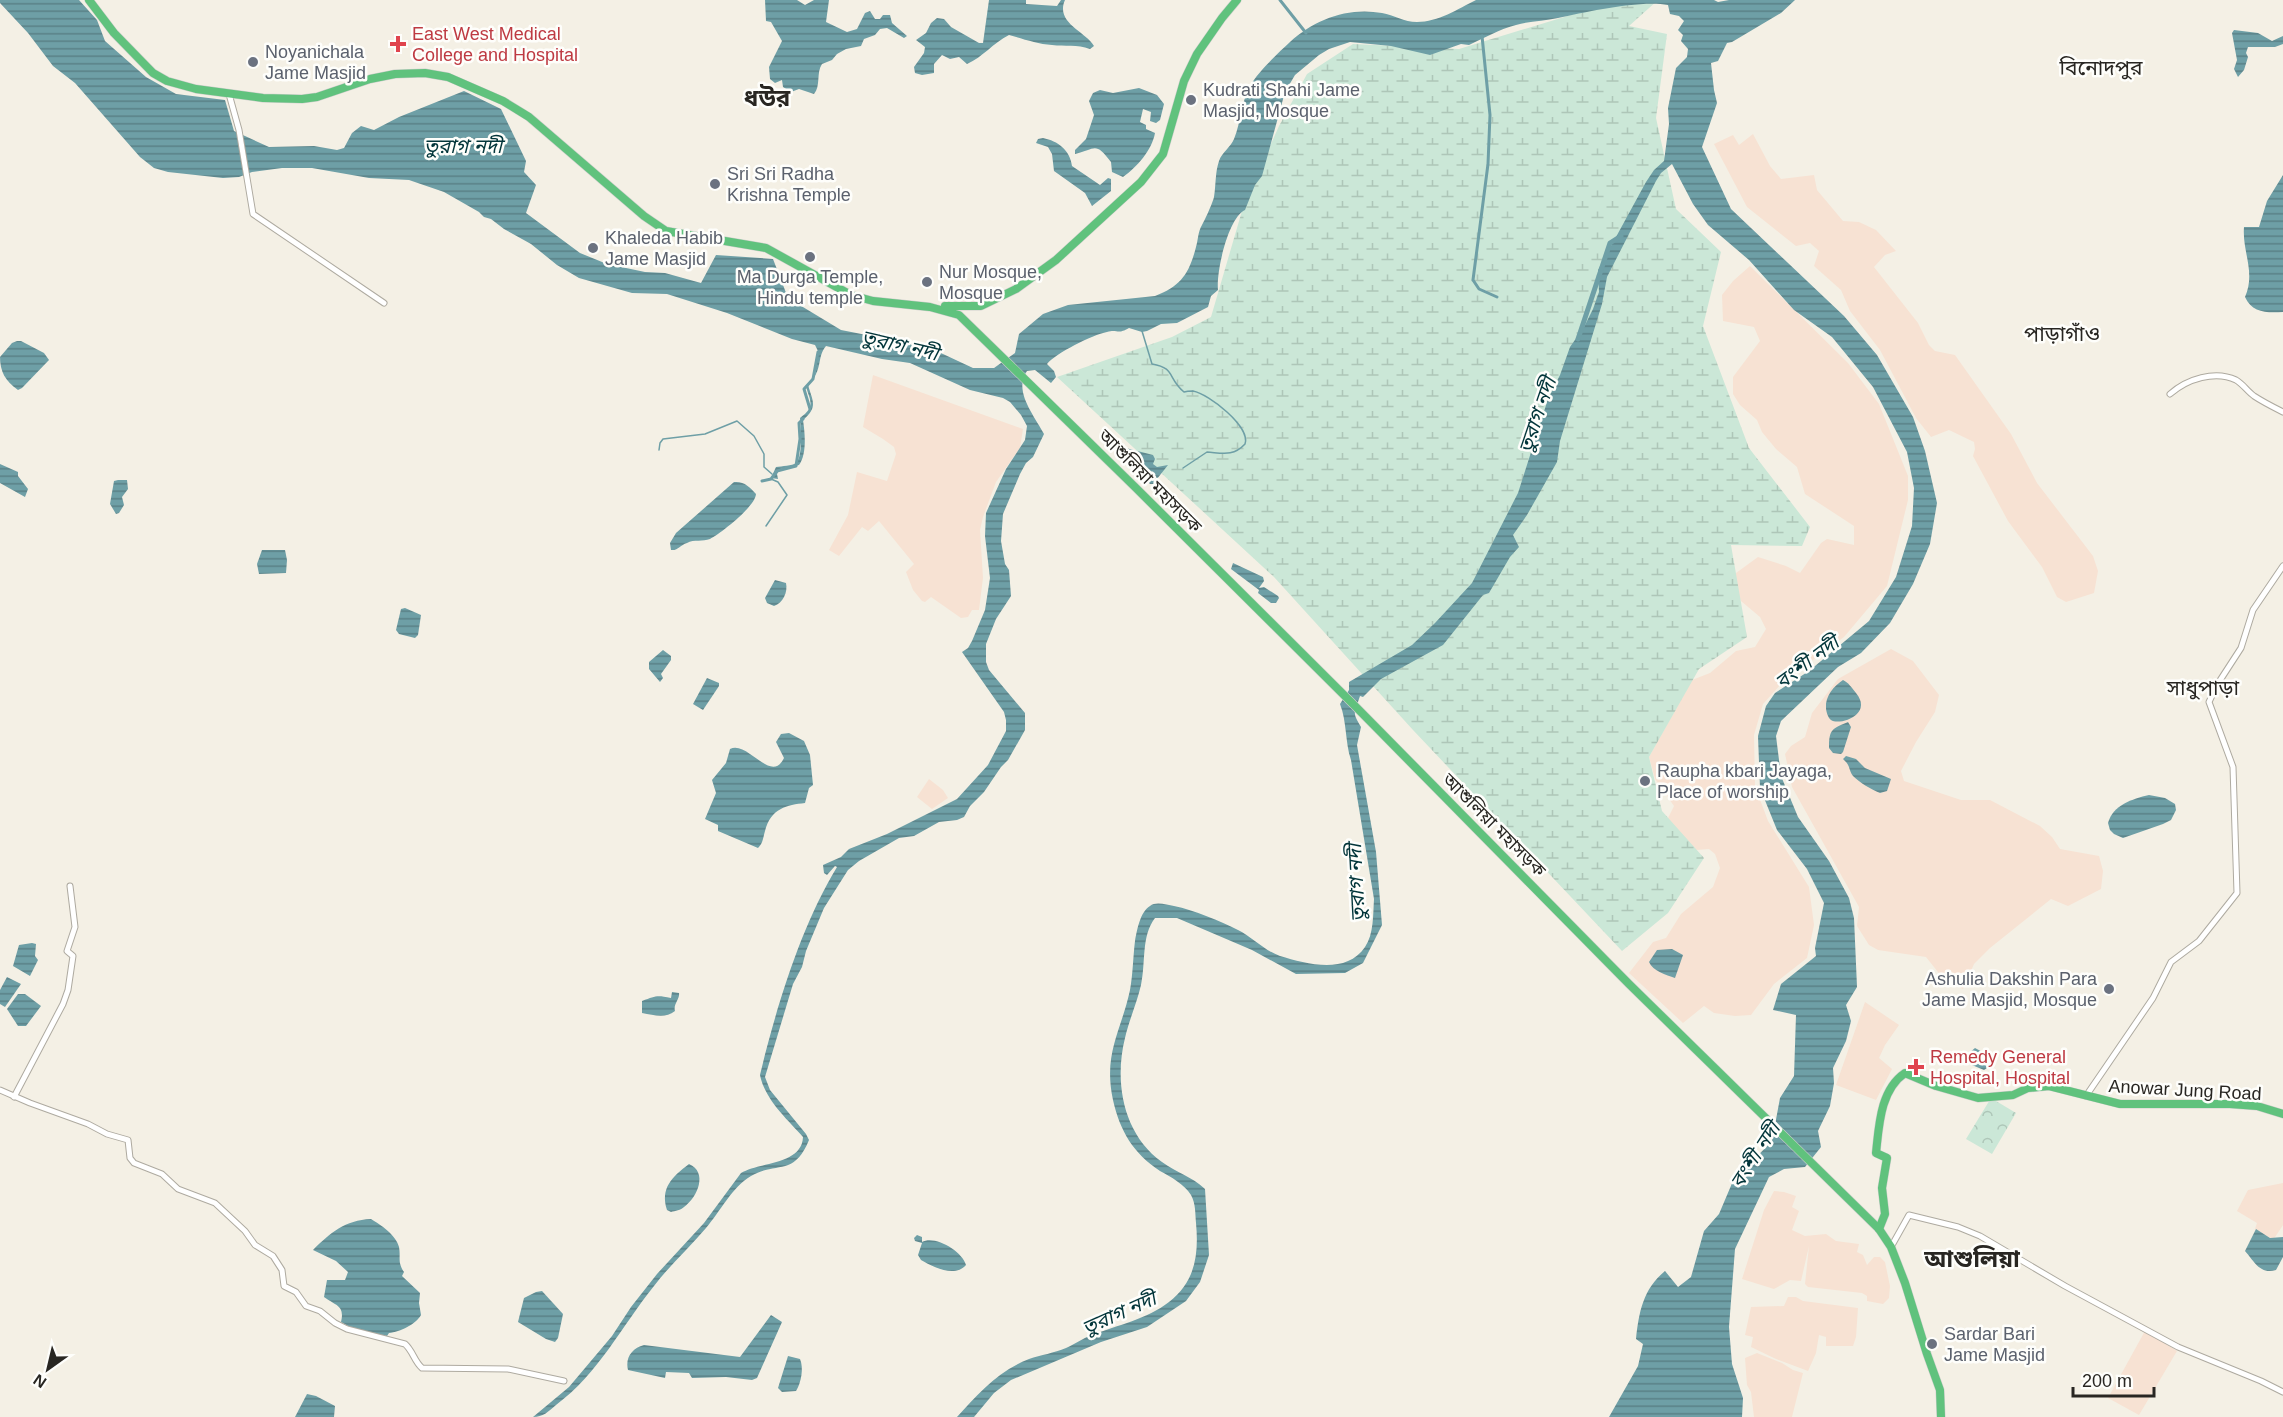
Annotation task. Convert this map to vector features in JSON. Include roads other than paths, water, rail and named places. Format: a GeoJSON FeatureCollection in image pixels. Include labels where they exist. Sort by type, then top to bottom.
{"type":"FeatureCollection","features":[{"type":"Feature","properties":{"kind":"highway"},"geometry":{"type":"LineString","coordinates":[[89,0],[120,40],[153,73],[181,85],[233,94],[302,99],[317,97],[370,79],[395,74],[427,73],[448,77],[503,101],[529,117],[644,216],[666,231],[766,248],[834,288],[873,301],[959,307],[981,306]]}},
{"type":"Feature","properties":{"kind":"highway"},"geometry":{"type":"LineString","coordinates":[[973,329],[969,321],[970,313],[1016,289],[1056,260],[1149,174],[1163,154],[1190,67],[1210,34],[1237,0]]}},
{"type":"Feature","properties":{"kind":"highway","name":"আশুলিয়া মহাসড়ক"},"geometry":{"type":"LineString","coordinates":[[917,305],[959,315],[1342,693],[1629,984],[1879,1229],[1891,1247],[1905,1283],[1940,1390],[1941,1417]]}},
{"type":"Feature","properties":{"kind":"highway","name":"Anowar Jung Road"},"geometry":{"type":"LineString","coordinates":[[1879,1229],[1885,1214],[1882,1188],[1887,1158],[1876,1153],[1880,1115],[1890,1090],[1904,1074],[1910,1074],[1936,1086],[1978,1098],[2013,1095],[2039,1086],[2049,1086],[2120,1104],[2230,1104],[2257,1106],[2283,1114]]}},
{"type":"Feature","properties":{"kind":"street"},"geometry":{"type":"LineString","coordinates":[[233,94],[252,212],[384,303]]}},
{"type":"Feature","properties":{"kind":"street"},"geometry":{"type":"LineString","coordinates":[[2170,394],[2187,382],[2226,377],[2238,381],[2255,397],[2283,412]]}},
{"type":"Feature","properties":{"kind":"street"},"geometry":{"type":"LineString","coordinates":[[2086,1096],[2149,1005],[2171,962],[2199,941],[2237,893],[2233,767],[2209,702],[2241,648],[2253,610],[2283,566]]}},
{"type":"Feature","properties":{"kind":"street"},"geometry":{"type":"LineString","coordinates":[[14,1097],[54,1022],[68,990],[73,956],[68,951],[75,927],[70,886]]}},
{"type":"Feature","properties":{"kind":"street"},"geometry":{"type":"LineString","coordinates":[[0,1089],[14,1097],[128,1140],[130,1158],[134,1162],[156,1170],[178,1190],[215,1203],[245,1231],[255,1245],[273,1256],[282,1270],[284,1286],[296,1292],[306,1306],[320,1311],[335,1323],[355,1333],[405,1344],[410,1349],[416,1363],[422,1368],[518,1371],[564,1381]]}},
{"type":"Feature","properties":{"kind":"street"},"geometry":{"type":"LineString","coordinates":[[1891,1247],[1909,1215],[1958,1227],[1980,1236],[2065,1286],[2178,1347],[2258,1379],[2283,1392]]}},
{"type":"Feature","properties":{"kind":"water"},"geometry":{"type":"Polygon","coordinates":[[[0,0],[79,0],[97,20],[105,41],[146,77],[176,94],[225,100],[234,131],[269,147],[314,146],[337,150],[344,148],[352,133],[361,126],[374,130],[399,117],[464,91],[501,109],[526,161],[524,172],[536,185],[526,213],[580,253],[607,264],[645,272],[665,273],[701,283],[716,255],[773,259],[788,298],[841,330],[928,347],[973,368],[994,368],[1015,353],[1019,334],[1043,314],[1068,305],[1155,296],[1171,288],[1183,278],[1190,265],[1200,230],[1213,199],[1219,161],[1234,139],[1250,86],[1263,69],[1290,42],[1321,21],[1345,13],[1357,12],[1386,14],[1412,22],[1433,20],[1476,0],[1714,0],[1718,2],[1795,0],[1781,13],[1727,43],[1718,61],[1711,63],[1717,103],[1702,147],[1731,209],[1844,316],[1877,355],[1913,417],[1925,451],[1937,503],[1930,544],[1913,584],[1890,623],[1861,653],[1838,667],[1781,721],[1776,736],[1781,776],[1798,817],[1829,861],[1849,898],[1854,918],[1857,987],[1846,1005],[1851,1021],[1846,1041],[1833,1068],[1834,1083],[1830,1106],[1818,1131],[1821,1147],[1805,1167],[1784,1169],[1769,1177],[1735,1249],[1729,1327],[1732,1364],[1743,1398],[1742,1417],[1609,1417],[1638,1366],[1643,1344],[1636,1339],[1637,1329],[1647,1293],[1665,1271],[1678,1287],[1691,1277],[1704,1231],[1719,1214],[1733,1181],[1772,1141],[1780,1098],[1794,1076],[1796,1015],[1773,1010],[1781,984],[1816,956],[1815,948],[1824,903],[1807,869],[1777,830],[1760,788],[1758,736],[1766,706],[1775,693],[1809,671],[1869,621],[1896,577],[1912,526],[1914,488],[1907,452],[1873,387],[1832,337],[1794,310],[1749,260],[1708,225],[1693,204],[1672,164],[1661,173],[1656,181],[1607,277],[1602,304],[1560,441],[1557,462],[1513,535],[1519,547],[1510,557],[1489,593],[1483,595],[1443,645],[1381,679],[1363,697],[1360,696],[1355,712],[1361,727],[1357,745],[1376,852],[1382,925],[1363,963],[1345,973],[1296,974],[1252,950],[1177,918],[1155,918],[1151,925],[1146,941],[1141,985],[1122,1055],[1122,1089],[1130,1122],[1138,1137],[1162,1162],[1205,1189],[1209,1255],[1200,1282],[1186,1301],[1147,1327],[1101,1342],[1011,1380],[994,1393],[974,1417],[957,1417],[989,1384],[1008,1370],[1029,1359],[1066,1348],[1089,1336],[1160,1308],[1178,1294],[1190,1277],[1197,1246],[1193,1198],[1181,1184],[1160,1171],[1135,1149],[1120,1122],[1110,1084],[1114,1043],[1130,990],[1135,941],[1141,917],[1147,909],[1158,904],[1190,910],[1238,930],[1274,954],[1314,964],[1326,965],[1348,961],[1357,956],[1368,942],[1374,899],[1340,704],[1349,690],[1349,682],[1412,645],[1472,583],[1518,493],[1548,399],[1570,347],[1593,309],[1599,292],[1598,270],[1646,182],[1664,161],[1669,124],[1668,108],[1676,68],[1687,57],[1688,49],[1681,41],[1683,35],[1678,30],[1684,21],[1679,16],[1670,14],[1668,5],[1628,5],[1521,24],[1498,31],[1469,45],[1461,44],[1430,55],[1391,46],[1350,42],[1329,49],[1295,75],[1285,92],[1262,176],[1255,185],[1245,210],[1233,223],[1228,234],[1221,259],[1218,290],[1211,296],[1208,307],[1177,323],[1161,324],[1142,332],[1129,328],[1122,331],[1111,331],[1084,341],[1066,350],[1047,364],[1056,377],[1051,383],[1035,370],[1027,371],[1022,387],[1026,403],[1044,434],[1033,457],[1026,463],[1020,474],[1003,514],[1001,541],[1005,564],[1009,570],[1011,596],[996,619],[986,644],[986,662],[989,670],[1025,713],[1025,730],[1008,760],[984,792],[970,806],[964,817],[939,822],[914,836],[899,838],[859,861],[848,870],[824,908],[806,951],[802,967],[793,984],[765,1077],[770,1090],[806,1134],[809,1140],[803,1152],[791,1164],[760,1172],[744,1181],[706,1228],[660,1278],[585,1379],[548,1412],[533,1417],[569,1387],[612,1336],[657,1274],[704,1223],[741,1173],[788,1158],[801,1146],[803,1137],[772,1101],[760,1075],[791,968],[812,915],[837,867],[835,866],[827,875],[824,873],[823,865],[841,857],[849,849],[887,834],[957,799],[988,765],[1006,731],[1004,712],[962,652],[972,641],[985,610],[990,578],[985,536],[986,513],[1006,469],[1025,440],[1027,426],[1010,402],[1003,398],[970,390],[910,363],[826,346],[816,374],[808,385],[813,404],[811,411],[803,420],[805,443],[802,460],[799,465],[780,469],[777,474],[778,479],[771,478],[776,467],[796,463],[800,455],[800,418],[810,407],[806,387],[815,374],[818,351],[815,345],[792,339],[727,313],[667,294],[632,293],[579,278],[557,265],[531,244],[479,212],[444,192],[409,180],[369,178],[312,168],[282,168],[223,178],[168,172],[154,168],[140,157],[75,83],[53,66],[28,33],[0,3],[0,0]]]}},
{"type":"Feature","properties":{"kind":"water"},"geometry":{"type":"Polygon","coordinates":[[[765,0],[797,0],[805,5],[814,0],[829,0],[826,22],[847,32],[857,29],[865,13],[870,11],[875,19],[880,19],[883,15],[890,15],[892,23],[907,36],[904,38],[887,28],[880,29],[875,35],[864,39],[861,46],[846,49],[832,60],[822,64],[814,94],[799,89],[791,92],[783,87],[782,80],[775,83],[770,79],[769,67],[782,41],[771,22],[766,21],[765,0]]]}},
{"type":"Feature","properties":{"kind":"water"},"geometry":{"type":"Polygon","coordinates":[[[989,0],[1026,0],[1026,4],[1057,6],[1061,0],[1065,0],[1063,8],[1067,21],[1094,46],[1090,49],[1057,46],[1009,35],[967,64],[959,57],[950,59],[942,55],[934,64],[934,73],[922,75],[915,73],[914,67],[924,53],[925,47],[916,40],[926,33],[931,23],[937,18],[944,19],[951,27],[983,43],[989,0]]]}},
{"type":"Feature","properties":{"kind":"water"},"geometry":{"type":"Polygon","coordinates":[[[2234,30],[2258,33],[2272,41],[2283,36],[2283,44],[2275,47],[2248,47],[2244,70],[2238,77],[2234,69],[2237,60],[2232,33],[2234,30]]]}},
{"type":"Feature","properties":{"kind":"water"},"geometry":{"type":"Polygon","coordinates":[[[1139,88],[1157,95],[1164,104],[1160,120],[1156,123],[1150,121],[1151,112],[1143,109],[1140,122],[1146,125],[1146,129],[1155,133],[1151,146],[1138,163],[1123,177],[1112,172],[1111,162],[1098,149],[1075,154],[1075,150],[1086,139],[1094,115],[1089,101],[1093,93],[1100,90],[1113,93],[1139,88]]]}},
{"type":"Feature","properties":{"kind":"water"},"geometry":{"type":"Polygon","coordinates":[[[1038,139],[1054,141],[1062,147],[1069,155],[1072,166],[1100,185],[1108,178],[1111,179],[1111,191],[1092,206],[1085,193],[1054,171],[1052,154],[1048,147],[1036,143],[1038,139]]]}},
{"type":"Feature","properties":{"kind":"water"},"geometry":{"type":"Polygon","coordinates":[[[2283,175],[2283,312],[2266,312],[2256,309],[2245,297],[2249,270],[2244,227],[2259,227],[2267,201],[2283,175]]]}},
{"type":"Feature","properties":{"kind":"water"},"geometry":{"type":"Polygon","coordinates":[[[17,341],[44,353],[49,360],[18,390],[4,375],[0,357],[12,343],[17,341]]]}},
{"type":"Feature","properties":{"kind":"water"},"geometry":{"type":"Polygon","coordinates":[[[1118,446],[1153,455],[1155,459],[1153,464],[1157,467],[1168,465],[1153,484],[1150,484],[1141,474],[1119,459],[1118,446]]]}},
{"type":"Feature","properties":{"kind":"water"},"geometry":{"type":"Polygon","coordinates":[[[0,464],[18,472],[18,476],[28,489],[25,497],[0,483],[0,464]]]}},
{"type":"Feature","properties":{"kind":"water"},"geometry":{"type":"Polygon","coordinates":[[[127,480],[128,489],[122,497],[124,505],[116,514],[110,504],[114,481],[127,480]]]}},
{"type":"Feature","properties":{"kind":"water"},"geometry":{"type":"Polygon","coordinates":[[[734,482],[744,484],[756,494],[750,506],[729,526],[710,539],[690,542],[671,550],[670,543],[676,533],[734,482]]]}},
{"type":"Feature","properties":{"kind":"water"},"geometry":{"type":"Polygon","coordinates":[[[262,550],[285,550],[286,573],[259,574],[257,564],[262,550]]]}},
{"type":"Feature","properties":{"kind":"water"},"geometry":{"type":"Polygon","coordinates":[[[1233,563],[1263,577],[1264,581],[1259,588],[1264,587],[1278,596],[1276,603],[1271,603],[1258,593],[1259,590],[1231,569],[1233,563]]]}},
{"type":"Feature","properties":{"kind":"water"},"geometry":{"type":"Polygon","coordinates":[[[775,580],[786,583],[786,586],[782,600],[774,606],[767,603],[765,598],[775,580]]]}},
{"type":"Feature","properties":{"kind":"water"},"geometry":{"type":"Polygon","coordinates":[[[405,608],[421,615],[418,635],[415,638],[399,634],[396,630],[401,609],[405,608]]]}},
{"type":"Feature","properties":{"kind":"water"},"geometry":{"type":"Polygon","coordinates":[[[663,650],[671,656],[671,660],[661,674],[663,678],[660,682],[649,669],[649,662],[663,650]]]}},
{"type":"Feature","properties":{"kind":"water"},"geometry":{"type":"Polygon","coordinates":[[[707,678],[719,683],[719,686],[703,710],[693,704],[707,678]]]}},
{"type":"Feature","properties":{"kind":"water"},"geometry":{"type":"Polygon","coordinates":[[[1843,680],[1856,693],[1861,707],[1853,717],[1835,721],[1828,716],[1826,704],[1831,692],[1843,680]]]}},
{"type":"Feature","properties":{"kind":"water"},"geometry":{"type":"Polygon","coordinates":[[[1848,722],[1851,727],[1843,752],[1833,753],[1829,748],[1831,733],[1835,728],[1848,722]]]}},
{"type":"Feature","properties":{"kind":"water"},"geometry":{"type":"Polygon","coordinates":[[[789,733],[804,741],[810,755],[813,785],[809,788],[805,803],[780,809],[771,817],[758,848],[718,831],[718,825],[705,819],[716,793],[712,780],[726,763],[730,749],[744,750],[766,765],[773,767],[779,765],[784,758],[776,742],[781,734],[789,733]]]}},
{"type":"Feature","properties":{"kind":"water"},"geometry":{"type":"Polygon","coordinates":[[[1846,756],[1856,759],[1865,768],[1891,779],[1887,791],[1880,793],[1856,779],[1843,759],[1846,756]]]}},
{"type":"Feature","properties":{"kind":"water"},"geometry":{"type":"Polygon","coordinates":[[[2149,795],[2165,798],[2175,804],[2176,810],[2171,820],[2123,838],[2110,830],[2108,823],[2110,817],[2119,807],[2149,795]]]}},
{"type":"Feature","properties":{"kind":"water"},"geometry":{"type":"Polygon","coordinates":[[[36,944],[35,956],[38,960],[30,976],[13,966],[19,945],[36,944]]]}},
{"type":"Feature","properties":{"kind":"water"},"geometry":{"type":"Polygon","coordinates":[[[1672,949],[1683,955],[1675,978],[1657,970],[1649,962],[1657,950],[1672,949]]]}},
{"type":"Feature","properties":{"kind":"water"},"geometry":{"type":"Polygon","coordinates":[[[7,977],[21,984],[5,1007],[0,1004],[0,990],[7,977]]]}},
{"type":"Feature","properties":{"kind":"water"},"geometry":{"type":"Polygon","coordinates":[[[672,992],[679,993],[675,1011],[663,1016],[642,1013],[642,1001],[656,996],[671,998],[672,992]]]}},
{"type":"Feature","properties":{"kind":"water"},"geometry":{"type":"Polygon","coordinates":[[[18,994],[25,994],[41,1006],[26,1026],[18,1026],[7,1009],[18,994]]]}},
{"type":"Feature","properties":{"kind":"water"},"geometry":{"type":"Polygon","coordinates":[[[1975,1048],[1991,1059],[1990,1066],[1984,1070],[1967,1063],[1968,1054],[1975,1048]]]}},
{"type":"Feature","properties":{"kind":"water"},"geometry":{"type":"Polygon","coordinates":[[[689,1164],[698,1173],[697,1191],[683,1208],[671,1212],[667,1210],[665,1202],[666,1189],[673,1178],[689,1164]]]}},
{"type":"Feature","properties":{"kind":"water"},"geometry":{"type":"Polygon","coordinates":[[[371,1219],[395,1238],[404,1272],[402,1276],[420,1293],[421,1315],[419,1318],[407,1327],[389,1333],[387,1336],[355,1330],[341,1322],[341,1309],[324,1297],[327,1280],[345,1280],[348,1272],[336,1261],[313,1250],[346,1225],[371,1219]]]}},
{"type":"Feature","properties":{"kind":"water"},"geometry":{"type":"Polygon","coordinates":[[[2256,1229],[2270,1238],[2283,1237],[2283,1257],[2276,1270],[2262,1269],[2245,1251],[2256,1229]]]}},
{"type":"Feature","properties":{"kind":"water"},"geometry":{"type":"Polygon","coordinates":[[[917,1235],[922,1237],[922,1242],[934,1241],[954,1250],[966,1265],[956,1271],[950,1271],[921,1260],[918,1255],[922,1243],[915,1241],[914,1238],[917,1235]]]}},
{"type":"Feature","properties":{"kind":"water"},"geometry":{"type":"Polygon","coordinates":[[[542,1291],[563,1314],[555,1342],[518,1322],[524,1298],[542,1291]]]}},
{"type":"Feature","properties":{"kind":"water"},"geometry":{"type":"Polygon","coordinates":[[[771,1315],[782,1322],[757,1378],[752,1380],[726,1377],[692,1378],[689,1373],[666,1372],[665,1378],[628,1370],[630,1354],[636,1348],[644,1345],[740,1357],[771,1315]]]}},
{"type":"Feature","properties":{"kind":"water"},"geometry":{"type":"Polygon","coordinates":[[[788,1356],[800,1359],[801,1375],[796,1391],[782,1392],[778,1388],[788,1356]]]}},
{"type":"Feature","properties":{"kind":"water"},"geometry":{"type":"Polygon","coordinates":[[[307,1394],[335,1406],[334,1417],[295,1417],[307,1394]]]}},
{"type":"Feature","properties":{"kind":"waterway"},"geometry":{"type":"LineString","coordinates":[[1280,0],[1306,33]]}},
{"type":"Feature","properties":{"kind":"waterway"},"geometry":{"type":"LineString","coordinates":[[1482,36],[1490,115],[1488,164],[1473,280],[1479,289],[1497,297]]}},
{"type":"Feature","properties":{"kind":"waterway","name":"তুরাগ নদী"},"geometry":{"type":"LineString","coordinates":[[1578,339],[1610,243],[1621,236]]}},
{"type":"Feature","properties":{"kind":"waterway"},"geometry":{"type":"LineString","coordinates":[[1142,331],[1152,364],[1165,368],[1184,392],[1200,393],[1227,412],[1242,429],[1245,437],[1245,444],[1236,451],[1207,452],[1183,468]]}},
{"type":"Feature","properties":{"kind":"waterway"},"geometry":{"type":"LineString","coordinates":[[810,409],[804,389],[813,379],[818,352]]}},
{"type":"Feature","properties":{"kind":"waterway"},"geometry":{"type":"LineString","coordinates":[[762,481],[771,479],[777,471],[796,466],[800,439],[799,423],[803,419]]}},
{"type":"Feature","properties":{"kind":"waterway"},"geometry":{"type":"LineString","coordinates":[[659,450],[663,439],[705,434],[737,421],[754,436],[764,454],[764,467],[772,474]]}},
{"type":"Feature","properties":{"kind":"waterway"},"geometry":{"type":"LineString","coordinates":[[766,526],[787,495],[778,482],[771,479]]}},
{"type":"Feature","properties":{"kind":"place","name":"East West Medical College and Hospital"},"geometry":{"type":"Point","coordinates":[398,44]}},
{"type":"Feature","properties":{"kind":"place","name":"Noyanichala Jame Masjid"},"geometry":{"type":"Point","coordinates":[253,62]}},
{"type":"Feature","properties":{"kind":"place","name":"Kudrati Shahi Jame Masjid, Mosque"},"geometry":{"type":"Point","coordinates":[1191,100]}},
{"type":"Feature","properties":{"kind":"place","name":"Sri Sri Radha Krishna Temple"},"geometry":{"type":"Point","coordinates":[715,184]}},
{"type":"Feature","properties":{"kind":"place","name":"Khaleda Habib Jame Masjid"},"geometry":{"type":"Point","coordinates":[593,248]}},
{"type":"Feature","properties":{"kind":"place","name":"Ma Durga Temple, Hindu temple"},"geometry":{"type":"Point","coordinates":[810,257]}},
{"type":"Feature","properties":{"kind":"place","name":"Nur Mosque, Mosque"},"geometry":{"type":"Point","coordinates":[927,282]}},
{"type":"Feature","properties":{"kind":"place","name":"Raupha kbari Jayaga, Place of worship"},"geometry":{"type":"Point","coordinates":[1645,781]}},
{"type":"Feature","properties":{"kind":"place","name":"Ashulia Dakshin Para Jame Masjid, Mosque"},"geometry":{"type":"Point","coordinates":[2109,989]}},
{"type":"Feature","properties":{"kind":"place","name":"Remedy General Hospital, Hospital"},"geometry":{"type":"Point","coordinates":[1916,1067]}},
{"type":"Feature","properties":{"kind":"place","name":"Sardar Bari Jame Masjid"},"geometry":{"type":"Point","coordinates":[1932,1344]}},
{"type":"Feature","properties":{"kind":"district","name":"বিনোদপুর"},"geometry":{"type":"Point","coordinates":[2101,68]}},
{"type":"Feature","properties":{"kind":"district","name":"ধউর"},"geometry":{"type":"Point","coordinates":[767,98]}},
{"type":"Feature","properties":{"kind":"district","name":"পাড়াগাঁও"},"geometry":{"type":"Point","coordinates":[2062,334]}},
{"type":"Feature","properties":{"kind":"district","name":"সাধুপাড়া"},"geometry":{"type":"Point","coordinates":[2203,688]}},
{"type":"Feature","properties":{"kind":"district","name":"আশুলিয়া"},"geometry":{"type":"Point","coordinates":[1972,1259]}},
{"type":"Feature","properties":{"kind":"water label","name":"বংশী নদী"},"geometry":{"type":"Point","coordinates":[1807,662]}},
{"type":"Feature","properties":{"kind":"water label","name":"বংশী নদী"},"geometry":{"type":"Point","coordinates":[1755,1155]}}]}
